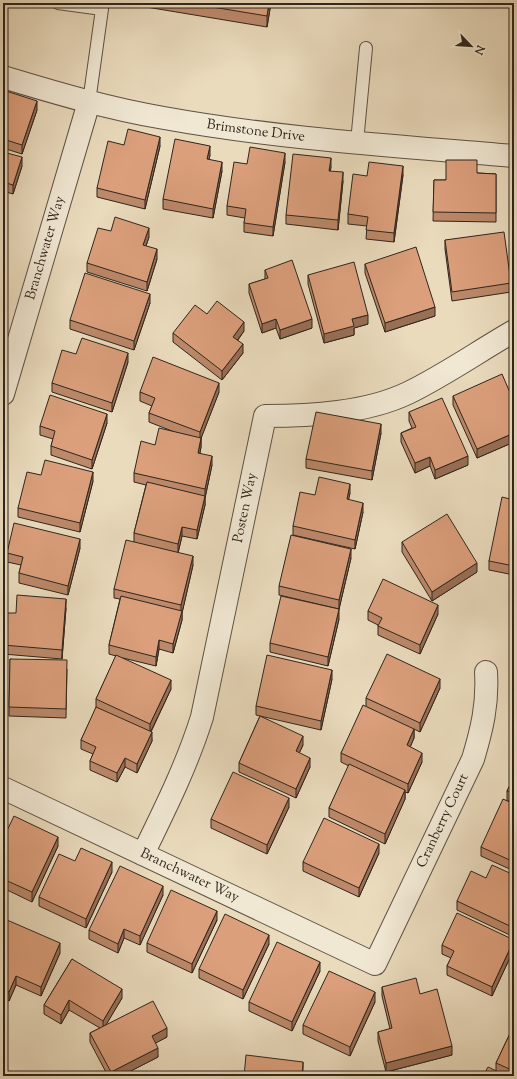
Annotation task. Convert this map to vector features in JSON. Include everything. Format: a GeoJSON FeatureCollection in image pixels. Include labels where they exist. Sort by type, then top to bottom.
{"type":"FeatureCollection","features":[{"type":"Feature","properties":{"kind":"street","name":"Brimstone Drive"},"geometry":{"type":"LineString","coordinates":[[3,77],[89,102],[163,118],[251,132],[514,156]]}},
{"type":"Feature","properties":{"kind":"street","name":"Branchwater Way"},"geometry":{"type":"LineString","coordinates":[[3,394],[89,102]]}},
{"type":"Feature","properties":{"kind":"street","name":"Posten Way"},"geometry":{"type":"LineString","coordinates":[[143,854],[176,787],[191,752],[202,717],[265,416],[301,416],[337,412],[373,404],[408,393],[514,331]]}},
{"type":"Feature","properties":{"kind":"street","name":"Cranberry Court"},"geometry":{"type":"LineString","coordinates":[[375,964],[473,759],[484,724],[487,688],[486,672]]}},
{"type":"Feature","properties":{"kind":"street","name":"Branchwater Way"},"geometry":{"type":"LineString","coordinates":[[3,788],[375,964]]}},
{"type":"Feature","properties":{"kind":"lane"},"geometry":{"type":"LineString","coordinates":[[58,3],[102,9],[89,102]]}},
{"type":"Feature","properties":{"kind":"lane"},"geometry":{"type":"LineString","coordinates":[[357,142],[366,48]]}},
{"type":"Feature","properties":{"kind":"building"},"geometry":{"type":"Polygon","coordinates":[[[188,3],[269,3],[267,16],[188,3]]]}},
{"type":"Feature","properties":{"kind":"building"},"geometry":{"type":"Polygon","coordinates":[[[3,90],[37,101],[22,145],[3,139],[3,90]]]}},
{"type":"Feature","properties":{"kind":"building"},"geometry":{"type":"Polygon","coordinates":[[[128,129],[160,137],[145,200],[97,188],[108,141],[124,145],[128,129]]]}},
{"type":"Feature","properties":{"kind":"building"},"geometry":{"type":"Polygon","coordinates":[[[175,139],[210,146],[207,159],[222,162],[213,209],[163,199],[175,139]]]}},
{"type":"Feature","properties":{"kind":"building"},"geometry":{"type":"Polygon","coordinates":[[[250,147],[285,153],[273,227],[244,223],[246,209],[227,206],[234,162],[247,164],[250,147]]]}},
{"type":"Feature","properties":{"kind":"building"},"geometry":{"type":"Polygon","coordinates":[[[3,152],[22,157],[13,185],[3,182],[3,152]]]}},
{"type":"Feature","properties":{"kind":"building"},"geometry":{"type":"Polygon","coordinates":[[[293,154],[331,158],[329,171],[343,172],[338,220],[286,215],[293,154]]]}},
{"type":"Feature","properties":{"kind":"building"},"geometry":{"type":"Polygon","coordinates":[[[446,160],[477,160],[477,173],[496,174],[496,213],[433,212],[434,180],[446,180],[446,160]]]}},
{"type":"Feature","properties":{"kind":"building"},"geometry":{"type":"Polygon","coordinates":[[[369,162],[403,166],[394,233],[366,230],[368,217],[348,214],[353,174],[367,176],[369,162]]]}},
{"type":"Feature","properties":{"kind":"building"},"geometry":{"type":"Polygon","coordinates":[[[115,217],[149,228],[143,245],[157,249],[147,282],[87,263],[98,228],[111,231],[115,217]]]}},
{"type":"Feature","properties":{"kind":"building"},"geometry":{"type":"Polygon","coordinates":[[[504,232],[511,283],[452,292],[445,240],[504,232]]]}},
{"type":"Feature","properties":{"kind":"building"},"geometry":{"type":"Polygon","coordinates":[[[416,247],[435,307],[385,323],[365,264],[416,247]]]}},
{"type":"Feature","properties":{"kind":"building"},"geometry":{"type":"Polygon","coordinates":[[[292,260],[312,319],[280,330],[276,319],[262,324],[249,284],[268,278],[265,270],[292,260]]]}},
{"type":"Feature","properties":{"kind":"building"},"geometry":{"type":"Polygon","coordinates":[[[354,262],[368,315],[352,319],[354,326],[324,334],[308,275],[354,262]]]}},
{"type":"Feature","properties":{"kind":"building"},"geometry":{"type":"Polygon","coordinates":[[[85,273],[150,294],[134,341],[70,320],[85,273]]]}},
{"type":"Feature","properties":{"kind":"building"},"geometry":{"type":"Polygon","coordinates":[[[217,301],[244,322],[233,337],[243,344],[222,371],[173,333],[195,305],[207,314],[217,301]]]}},
{"type":"Feature","properties":{"kind":"building"},"geometry":{"type":"Polygon","coordinates":[[[82,338],[128,353],[112,403],[52,383],[62,350],[76,354],[82,338]]]}},
{"type":"Feature","properties":{"kind":"building"},"geometry":{"type":"Polygon","coordinates":[[[153,357],[219,383],[200,432],[149,413],[155,398],[140,392],[153,357]]]}},
{"type":"Feature","properties":{"kind":"building"},"geometry":{"type":"Polygon","coordinates":[[[502,374],[514,402],[514,433],[477,449],[453,396],[502,374]]]}},
{"type":"Feature","properties":{"kind":"building"},"geometry":{"type":"Polygon","coordinates":[[[50,395],[107,414],[92,460],[51,446],[55,431],[40,426],[50,395]]]}},
{"type":"Feature","properties":{"kind":"building"},"geometry":{"type":"Polygon","coordinates":[[[442,398],[468,456],[435,470],[430,457],[415,463],[401,433],[416,427],[409,412],[442,398]]]}},
{"type":"Feature","properties":{"kind":"building"},"geometry":{"type":"Polygon","coordinates":[[[316,412],[381,424],[372,471],[306,459],[316,412]]]}},
{"type":"Feature","properties":{"kind":"building"},"geometry":{"type":"Polygon","coordinates":[[[159,428],[201,438],[198,453],[212,456],[205,489],[134,473],[141,441],[155,445],[159,428]]]}},
{"type":"Feature","properties":{"kind":"building"},"geometry":{"type":"Polygon","coordinates":[[[45,460],[93,472],[80,523],[18,508],[27,472],[41,475],[45,460]]]}},
{"type":"Feature","properties":{"kind":"building"},"geometry":{"type":"Polygon","coordinates":[[[319,477],[350,484],[347,499],[363,503],[355,540],[293,526],[300,492],[315,495],[319,477]]]}},
{"type":"Feature","properties":{"kind":"building"},"geometry":{"type":"Polygon","coordinates":[[[147,482],[205,496],[197,530],[182,527],[178,544],[134,533],[147,482]]]}},
{"type":"Feature","properties":{"kind":"building"},"geometry":{"type":"Polygon","coordinates":[[[502,497],[514,500],[514,566],[489,561],[502,497]]]}},
{"type":"Feature","properties":{"kind":"building"},"geometry":{"type":"Polygon","coordinates":[[[447,514],[477,563],[432,592],[402,542],[447,514]]]}},
{"type":"Feature","properties":{"kind":"building"},"geometry":{"type":"Polygon","coordinates":[[[14,523],[80,539],[68,586],[19,573],[23,557],[7,553],[14,523]]]}},
{"type":"Feature","properties":{"kind":"building"},"geometry":{"type":"Polygon","coordinates":[[[291,535],[351,549],[339,600],[279,586],[291,535]]]}},
{"type":"Feature","properties":{"kind":"building"},"geometry":{"type":"Polygon","coordinates":[[[126,540],[193,556],[181,605],[114,589],[126,540]]]}},
{"type":"Feature","properties":{"kind":"building"},"geometry":{"type":"Polygon","coordinates":[[[383,579],[438,605],[420,645],[378,626],[382,618],[368,611],[383,579]]]}},
{"type":"Feature","properties":{"kind":"building"},"geometry":{"type":"Polygon","coordinates":[[[17,595],[66,599],[62,650],[3,645],[4,613],[16,613],[17,595]]]}},
{"type":"Feature","properties":{"kind":"building"},"geometry":{"type":"Polygon","coordinates":[[[121,596],[182,611],[173,644],[159,640],[156,657],[109,645],[121,596]]]}},
{"type":"Feature","properties":{"kind":"building"},"geometry":{"type":"Polygon","coordinates":[[[281,596],[339,609],[328,657],[270,643],[281,596]]]}},
{"type":"Feature","properties":{"kind":"building"},"geometry":{"type":"Polygon","coordinates":[[[387,654],[440,679],[420,723],[366,698],[387,654]]]}},
{"type":"Feature","properties":{"kind":"building"},"geometry":{"type":"Polygon","coordinates":[[[116,655],[171,680],[150,724],[96,699],[116,655]]]}},
{"type":"Feature","properties":{"kind":"building"},"geometry":{"type":"Polygon","coordinates":[[[267,655],[332,670],[321,721],[256,706],[267,655]]]}},
{"type":"Feature","properties":{"kind":"building"},"geometry":{"type":"Polygon","coordinates":[[[10,659],[67,660],[66,709],[9,707],[10,659]]]}},
{"type":"Feature","properties":{"kind":"building"},"geometry":{"type":"Polygon","coordinates":[[[363,705],[414,729],[407,745],[422,753],[408,784],[341,753],[363,705]]]}},
{"type":"Feature","properties":{"kind":"building"},"geometry":{"type":"Polygon","coordinates":[[[96,707],[152,732],[137,764],[125,758],[117,773],[90,761],[96,747],[81,740],[96,707]]]}},
{"type":"Feature","properties":{"kind":"building"},"geometry":{"type":"Polygon","coordinates":[[[260,716],[303,736],[296,751],[310,758],[296,789],[239,763],[260,716]]]}},
{"type":"Feature","properties":{"kind":"building"},"geometry":{"type":"Polygon","coordinates":[[[349,764],[405,790],[385,834],[329,808],[349,764]]]}},
{"type":"Feature","properties":{"kind":"building"},"geometry":{"type":"Polygon","coordinates":[[[233,772],[289,798],[267,845],[211,819],[233,772]]]}},
{"type":"Feature","properties":{"kind":"building"},"geometry":{"type":"Polygon","coordinates":[[[514,777],[514,794],[507,791],[514,777]]]}},
{"type":"Feature","properties":{"kind":"building"},"geometry":{"type":"Polygon","coordinates":[[[503,799],[514,804],[514,862],[481,847],[503,799]]]}},
{"type":"Feature","properties":{"kind":"building"},"geometry":{"type":"Polygon","coordinates":[[[14,816],[58,837],[32,892],[3,879],[3,839],[14,816]]]}},
{"type":"Feature","properties":{"kind":"building"},"geometry":{"type":"Polygon","coordinates":[[[324,818],[379,844],[359,888],[303,862],[324,818]]]}},
{"type":"Feature","properties":{"kind":"building"},"geometry":{"type":"Polygon","coordinates":[[[81,848],[112,862],[86,919],[39,897],[59,854],[75,861],[81,848]]]}},
{"type":"Feature","properties":{"kind":"building"},"geometry":{"type":"Polygon","coordinates":[[[492,865],[514,875],[514,928],[457,901],[471,871],[486,878],[492,865]]]}},
{"type":"Feature","properties":{"kind":"building"},"geometry":{"type":"Polygon","coordinates":[[[120,866],[163,886],[140,936],[124,929],[118,944],[89,930],[120,866]]]}},
{"type":"Feature","properties":{"kind":"building"},"geometry":{"type":"Polygon","coordinates":[[[171,890],[217,911],[192,964],[147,943],[171,890]]]}},
{"type":"Feature","properties":{"kind":"building"},"geometry":{"type":"Polygon","coordinates":[[[457,913],[514,940],[492,987],[447,966],[454,951],[442,945],[457,913]]]}},
{"type":"Feature","properties":{"kind":"building"},"geometry":{"type":"Polygon","coordinates":[[[225,914],[269,935],[243,990],[199,969],[225,914]]]}},
{"type":"Feature","properties":{"kind":"building"},"geometry":{"type":"Polygon","coordinates":[[[7,920],[60,943],[41,987],[16,976],[9,992],[3,989],[3,929],[7,920]]]}},
{"type":"Feature","properties":{"kind":"building"},"geometry":{"type":"Polygon","coordinates":[[[277,942],[320,962],[292,1022],[249,1002],[277,942]]]}},
{"type":"Feature","properties":{"kind":"building"},"geometry":{"type":"Polygon","coordinates":[[[72,959],[122,989],[103,1021],[69,1000],[61,1015],[44,1005],[72,959]]]}},
{"type":"Feature","properties":{"kind":"building"},"geometry":{"type":"Polygon","coordinates":[[[329,971],[375,992],[350,1047],[303,1025],[329,971]]]}},
{"type":"Feature","properties":{"kind":"building"},"geometry":{"type":"Polygon","coordinates":[[[416,978],[420,994],[437,989],[452,1046],[386,1063],[378,1032],[392,1028],[382,987],[416,978]]]}},
{"type":"Feature","properties":{"kind":"building"},"geometry":{"type":"Polygon","coordinates":[[[153,1001],[167,1028],[152,1036],[158,1048],[111,1072],[90,1033],[153,1001]]]}},
{"type":"Feature","properties":{"kind":"building"},"geometry":{"type":"Polygon","coordinates":[[[514,1025],[514,1071],[496,1063],[514,1025]]]}},
{"type":"Feature","properties":{"kind":"building"},"geometry":{"type":"Polygon","coordinates":[[[246,1055],[303,1062],[302,1076],[244,1076],[246,1055]]]}},
{"type":"Feature","properties":{"kind":"building"},"geometry":{"type":"Polygon","coordinates":[[[488,1067],[507,1076],[483,1076],[488,1067]]]}}]}
